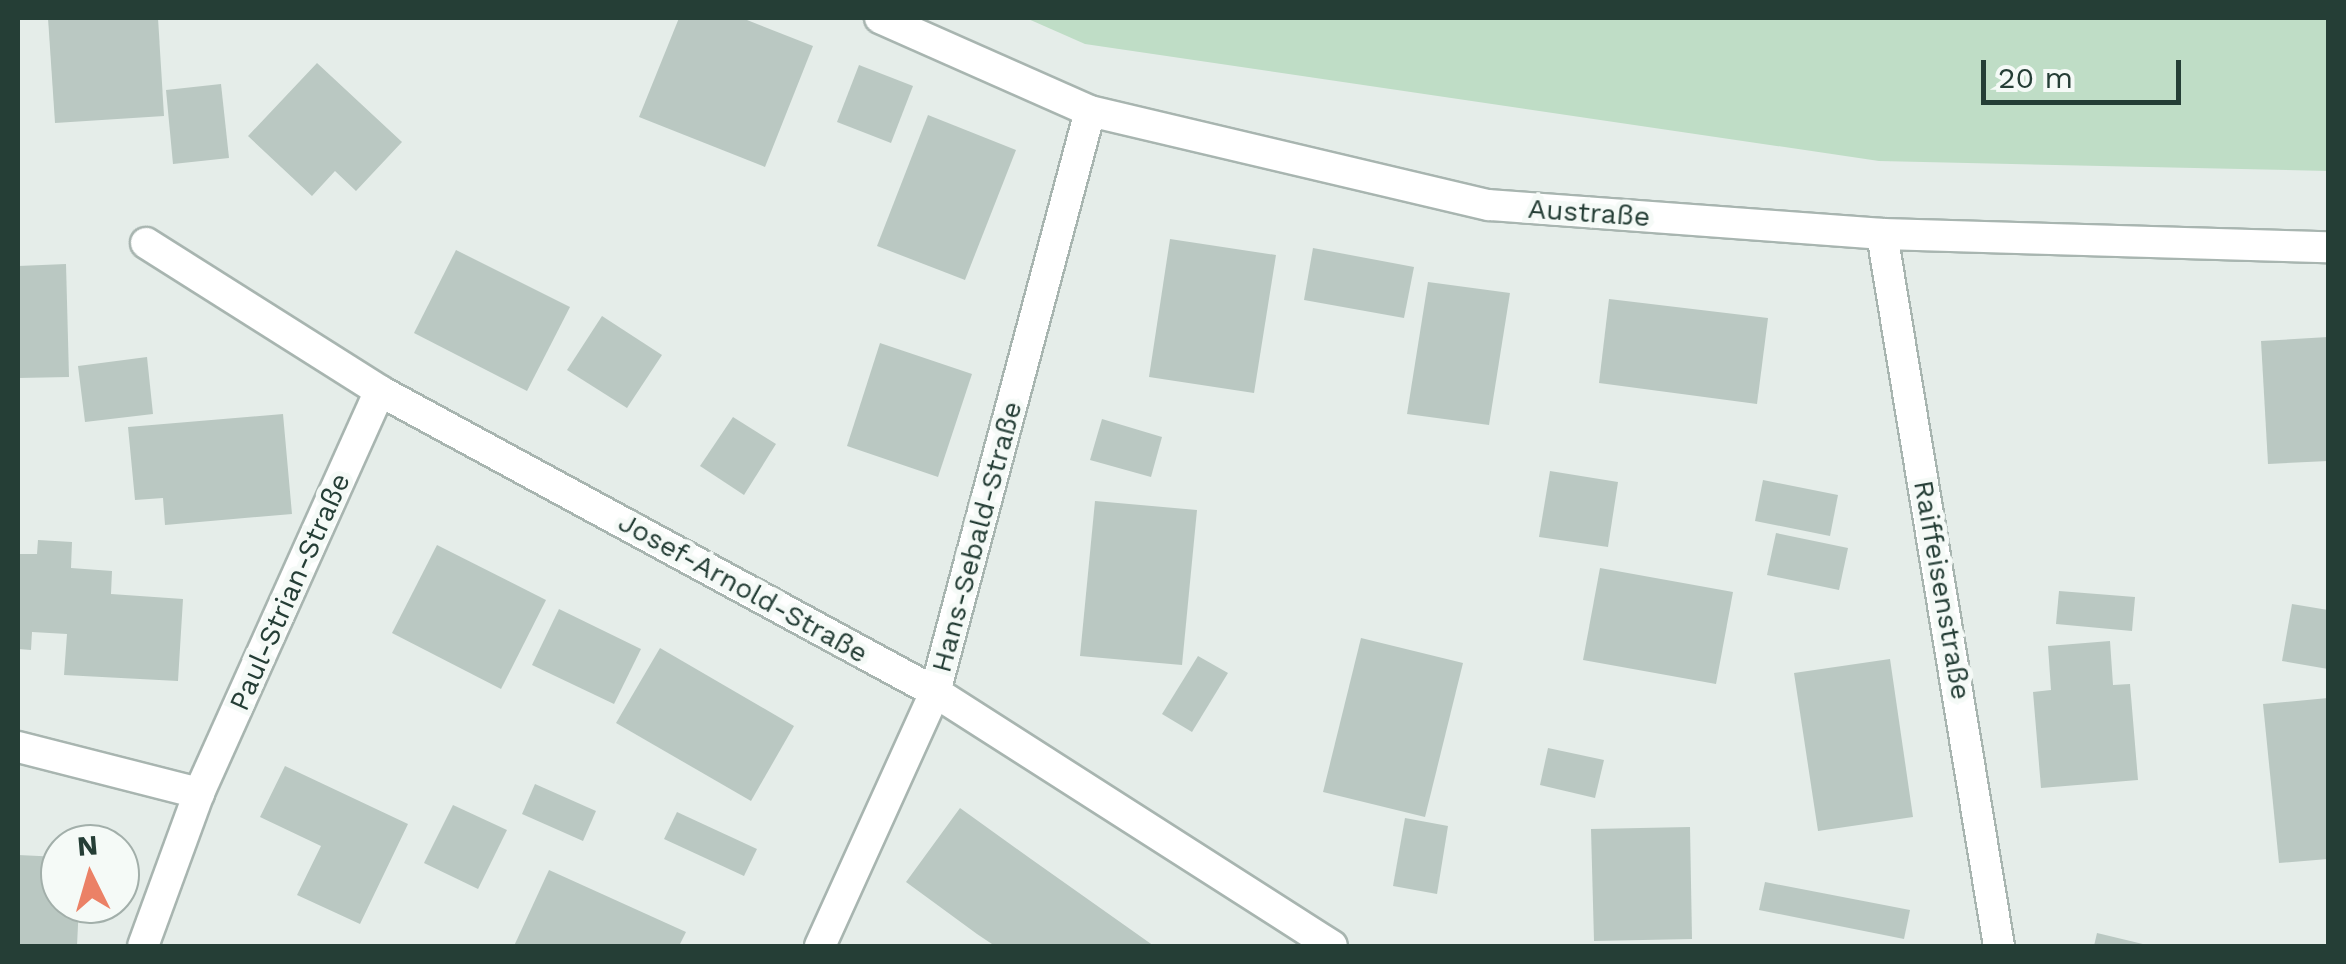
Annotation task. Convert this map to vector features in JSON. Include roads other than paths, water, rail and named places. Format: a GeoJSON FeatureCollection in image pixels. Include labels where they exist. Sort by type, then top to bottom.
{"type":"FeatureCollection","features":[{"type":"Feature","properties":{"kind":"street","name":"Austraße"},"geometry":{"type":"LineString","coordinates":[[880,18],[1090,111],[1488,206],[1882,234],[2328,248]]}},
{"type":"Feature","properties":{"kind":"street","name":"Hans-Sebald-Straße"},"geometry":{"type":"LineString","coordinates":[[820,946],[935,692],[1090,111]]}},
{"type":"Feature","properties":{"kind":"street","name":"Raiffeisenstraße"},"geometry":{"type":"LineString","coordinates":[[1882,234],[1999,946]]}},
{"type":"Feature","properties":{"kind":"street","name":"Josef-Arnold-Straße"},"geometry":{"type":"LineString","coordinates":[[146,243],[380,390],[935,692],[1332,946]]}},
{"type":"Feature","properties":{"kind":"street","name":"Paul-Strian-Straße"},"geometry":{"type":"LineString","coordinates":[[143,946],[199,794],[380,390]]}},
{"type":"Feature","properties":{"kind":"street"},"geometry":{"type":"LineString","coordinates":[[18,747],[199,794]]}}]}
